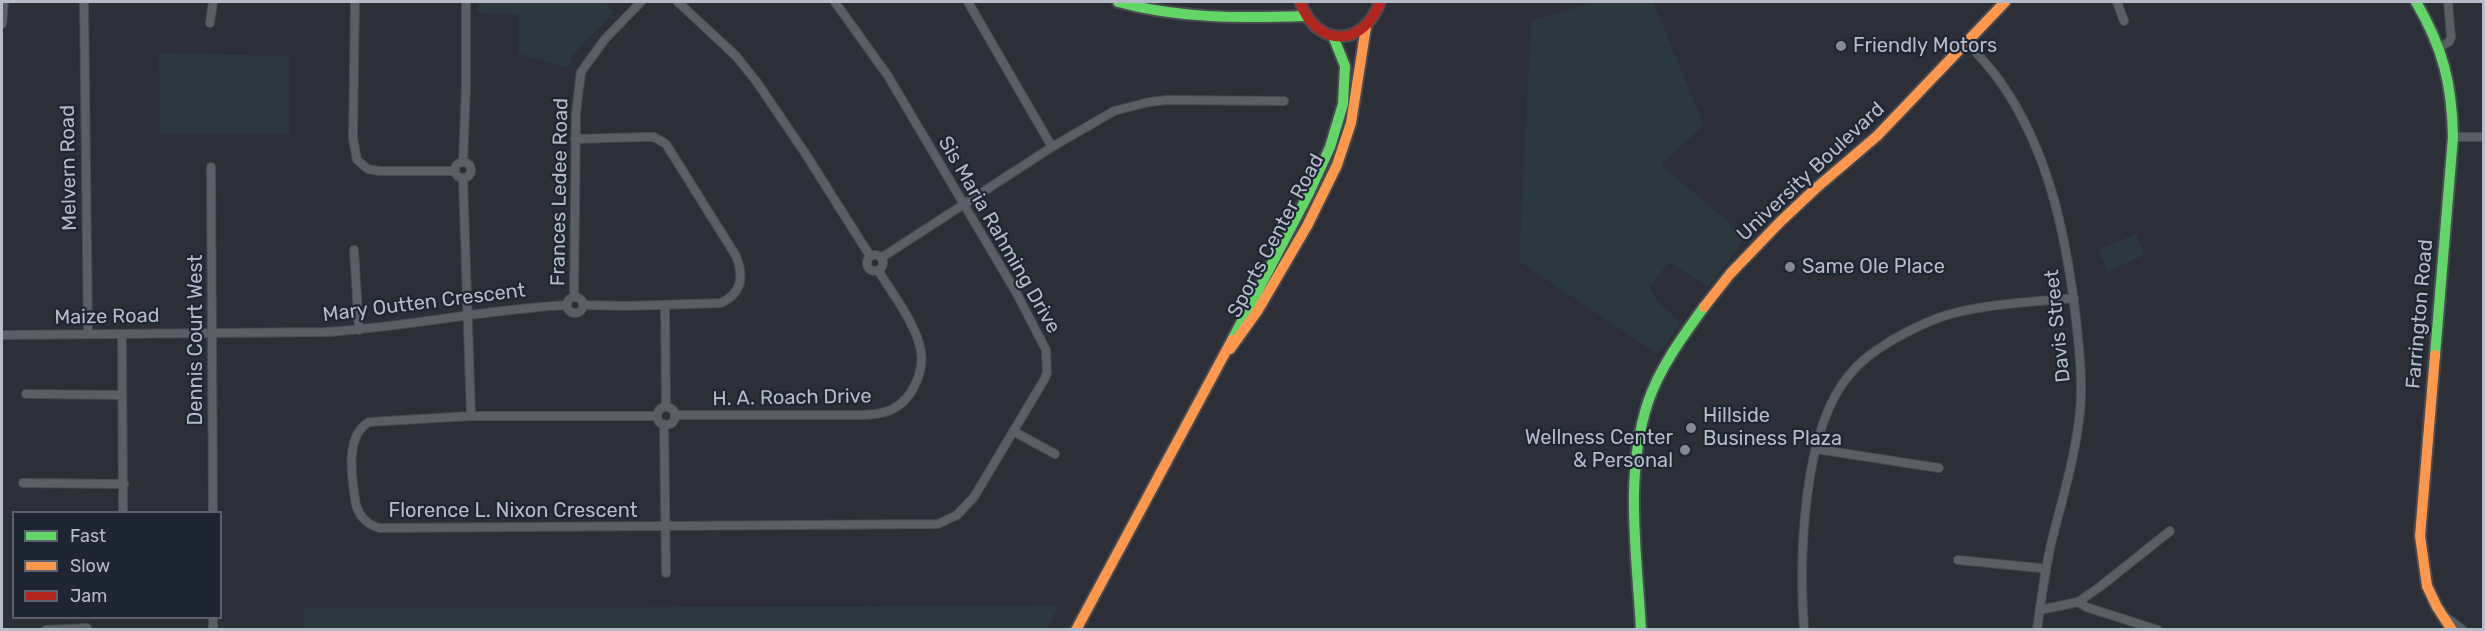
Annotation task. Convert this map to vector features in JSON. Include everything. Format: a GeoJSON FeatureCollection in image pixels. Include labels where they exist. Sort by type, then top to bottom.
{"type":"FeatureCollection","features":[{"type":"Feature","properties":{"kind":"main road"},"geometry":{"type":"LineString","coordinates":[[1118,2],[1184,16],[1236,19],[1305,16]]}},
{"type":"Feature","properties":{"kind":"main road"},"geometry":{"type":"LineString","coordinates":[[1300,2],[1305,16],[1317,30],[1333,36],[1350,35],[1366,27]]}},
{"type":"Feature","properties":{"kind":"main road","name":"Sports Center Road"},"geometry":{"type":"LineString","coordinates":[[1227,351],[1242,337],[1330,180],[1352,120],[1360,50],[1366,27],[1373,19],[1380,2]]}},
{"type":"Feature","properties":{"kind":"main road","name":"University Boulevard"},"geometry":{"type":"LineString","coordinates":[[1641,630],[1634,504],[1639,432],[1648,398],[1663,366],[1714,296],[1752,250],[1806,196],[1888,126],[2005,2]]}},
{"type":"Feature","properties":{"kind":"main road","name":"Farrington Road"},"geometry":{"type":"LineString","coordinates":[[2416,2],[2440,47],[2450,77],[2453,101],[2453,136],[2420,536],[2424,579],[2451,630]]}},
{"type":"Feature","properties":{"kind":"main road","name":"Sports Center Road"},"geometry":{"type":"LineString","coordinates":[[1076,630],[1227,351],[1234,330],[1311,190],[1330,149],[1342,106],[1346,78],[1342,52],[1333,36]]}},
{"type":"Feature","properties":{"kind":"street"},"geometry":{"type":"LineString","coordinates":[[2,24],[4,2]]}},
{"type":"Feature","properties":{"kind":"street","name":"Melvern Road"},"geometry":{"type":"LineString","coordinates":[[84,2],[88,334]]}},
{"type":"Feature","properties":{"kind":"street"},"geometry":{"type":"LineString","coordinates":[[210,23],[213,2]]}},
{"type":"Feature","properties":{"kind":"street"},"geometry":{"type":"LineString","coordinates":[[355,2],[353,138],[357,160],[368,169],[379,171],[454,171]]}},
{"type":"Feature","properties":{"kind":"street"},"geometry":{"type":"LineString","coordinates":[[463,162],[466,2]]}},
{"type":"Feature","properties":{"kind":"street","name":"Frances Ledee Road"},"geometry":{"type":"LineString","coordinates":[[574,297],[575,139],[581,72],[605,39],[641,2]]}},
{"type":"Feature","properties":{"kind":"street"},"geometry":{"type":"LineString","coordinates":[[678,2],[736,56],[756,81],[806,153],[870,256]]}},
{"type":"Feature","properties":{"kind":"street","name":"Sis Maria Rahming Drive"},"geometry":{"type":"LineString","coordinates":[[665,526],[938,524],[957,515],[974,497],[1044,380],[1046,350],[1000,264],[888,76],[835,2]]}},
{"type":"Feature","properties":{"kind":"street"},"geometry":{"type":"LineString","coordinates":[[968,2],[1052,147]]}},
{"type":"Feature","properties":{"kind":"street"},"geometry":{"type":"LineString","coordinates":[[2117,2],[2124,21]]}},
{"type":"Feature","properties":{"kind":"street"},"geometry":{"type":"LineString","coordinates":[[2440,47],[2449,42],[2451,37],[2448,2]]}},
{"type":"Feature","properties":{"kind":"street","name":"Davis Street"},"geometry":{"type":"LineString","coordinates":[[1966,41],[1999,80],[2033,140],[2059,214],[2074,298],[2081,393],[2080,417],[2074,454],[2052,540],[2037,630]]}},
{"type":"Feature","properties":{"kind":"street"},"geometry":{"type":"LineString","coordinates":[[881,258],[1052,147],[1114,111],[1149,102],[1284,101]]}},
{"type":"Feature","properties":{"kind":"street"},"geometry":{"type":"LineString","coordinates":[[2453,136],[2484,137]]}},
{"type":"Feature","properties":{"kind":"street"},"geometry":{"type":"LineString","coordinates":[[575,139],[654,137],[666,144],[736,256],[742,275],[738,290],[732,297],[721,303],[665,306],[583,305]]}},
{"type":"Feature","properties":{"kind":"street"},"geometry":{"type":"LineString","coordinates":[[454,171],[455,166],[463,162]]}},
{"type":"Feature","properties":{"kind":"street"},"geometry":{"type":"LineString","coordinates":[[463,162],[471,168],[468,177],[463,179]]}},
{"type":"Feature","properties":{"kind":"street","name":"Dennis Court West"},"geometry":{"type":"LineString","coordinates":[[212,167],[213,511]]}},
{"type":"Feature","properties":{"kind":"street"},"geometry":{"type":"LineString","coordinates":[[454,171],[463,179]]}},
{"type":"Feature","properties":{"kind":"street"},"geometry":{"type":"LineString","coordinates":[[463,179],[471,416]]}},
{"type":"Feature","properties":{"kind":"street"},"geometry":{"type":"LineString","coordinates":[[354,250],[359,330]]}},
{"type":"Feature","properties":{"kind":"street"},"geometry":{"type":"LineString","coordinates":[[877,255],[881,258],[883,265],[878,270],[869,268],[867,262],[870,256],[877,255]]}},
{"type":"Feature","properties":{"kind":"street","name":"H. A. Roach Drive"},"geometry":{"type":"LineString","coordinates":[[675,416],[859,416],[885,412],[901,403],[908,397],[918,377],[921,352],[915,334],[878,270]]}},
{"type":"Feature","properties":{"kind":"street"},"geometry":{"type":"LineString","coordinates":[[574,297],[581,299],[583,305],[576,313],[571,312],[567,305],[570,298],[574,297]]}},
{"type":"Feature","properties":{"kind":"street"},"geometry":{"type":"LineString","coordinates":[[1804,630],[1804,538],[1816,449],[1823,420],[1836,392],[1851,372],[1900,337],[1940,318],[1965,311],[2074,298]]}},
{"type":"Feature","properties":{"kind":"street","name":"Mary Outten Crescent"},"geometry":{"type":"LineString","coordinates":[[212,333],[359,330],[512,309],[567,305]]}},
{"type":"Feature","properties":{"kind":"street"},"geometry":{"type":"LineString","coordinates":[[665,306],[666,407]]}},
{"type":"Feature","properties":{"kind":"street","name":"Maize Road"},"geometry":{"type":"LineString","coordinates":[[2,334],[212,333]]}},
{"type":"Feature","properties":{"kind":"street"},"geometry":{"type":"LineString","coordinates":[[122,334],[123,511]]}},
{"type":"Feature","properties":{"kind":"street"},"geometry":{"type":"LineString","coordinates":[[26,394],[122,395]]}},
{"type":"Feature","properties":{"kind":"street"},"geometry":{"type":"LineString","coordinates":[[666,407],[672,409],[675,416],[672,423],[664,424],[657,416],[660,409],[666,407]]}},
{"type":"Feature","properties":{"kind":"street","name":"Florence L. Nixon Crescent"},"geometry":{"type":"LineString","coordinates":[[657,416],[471,416],[377,420],[361,426],[353,442],[356,505],[363,518],[374,527],[380,528],[665,526]]}},
{"type":"Feature","properties":{"kind":"street"},"geometry":{"type":"LineString","coordinates":[[664,424],[666,573]]}},
{"type":"Feature","properties":{"kind":"street"},"geometry":{"type":"LineString","coordinates":[[1013,431],[1055,454]]}},
{"type":"Feature","properties":{"kind":"street"},"geometry":{"type":"LineString","coordinates":[[1816,449],[1939,468]]}},
{"type":"Feature","properties":{"kind":"street"},"geometry":{"type":"LineString","coordinates":[[23,483],[124,484]]}},
{"type":"Feature","properties":{"kind":"street"},"geometry":{"type":"LineString","coordinates":[[2040,610],[2078,602],[2170,531]]}},
{"type":"Feature","properties":{"kind":"street"},"geometry":{"type":"LineString","coordinates":[[1958,560],[2040,568],[2046,572]]}},
{"type":"Feature","properties":{"kind":"street"},"geometry":{"type":"LineString","coordinates":[[2078,602],[2086,607],[2158,630]]}},
{"type":"Feature","properties":{"kind":"street"},"geometry":{"type":"LineString","coordinates":[[2440,613],[2463,630]]}},
{"type":"Feature","properties":{"kind":"street"},"geometry":{"type":"LineString","coordinates":[[46,630],[87,629]]}},
{"type":"Feature","properties":{"kind":"shaded area"},"geometry":{"type":"Polygon","coordinates":[[[478,2],[604,2],[614,12],[573,55],[568,68],[519,54],[519,15],[477,13],[478,2]]]}},
{"type":"Feature","properties":{"kind":"shaded area"},"geometry":{"type":"Polygon","coordinates":[[[1595,2],[1653,2],[1704,125],[1661,165],[1746,237],[1708,287],[1669,262],[1649,287],[1658,302],[1681,323],[1658,354],[1519,261],[1531,21],[1595,2]]]}},
{"type":"Feature","properties":{"kind":"shaded area"},"geometry":{"type":"Polygon","coordinates":[[[159,53],[289,56],[289,134],[160,134],[159,53]]]}},
{"type":"Feature","properties":{"kind":"shaded area"},"geometry":{"type":"Polygon","coordinates":[[[2136,234],[2145,255],[2107,271],[2098,250],[2136,234]]]}},
{"type":"Feature","properties":{"kind":"shaded area"},"geometry":{"type":"Polygon","coordinates":[[[1059,606],[1046,630],[304,629],[304,608],[1059,606]]]}},
{"type":"Feature","properties":{"kind":"traffic: fast"},"geometry":{"type":"LineString","coordinates":[[1118,2],[1164,12],[1188,14],[1234,17],[1305,16]]}},
{"type":"Feature","properties":{"kind":"traffic: fast"},"geometry":{"type":"LineString","coordinates":[[2416,2],[2433,35],[2444,67],[2451,100],[2452,118],[2453,137],[2435,355]]}},
{"type":"Feature","properties":{"kind":"traffic: fast"},"geometry":{"type":"LineString","coordinates":[[1232,340],[1309,193],[1330,147],[1343,104],[1345,66],[1333,36]]}},
{"type":"Feature","properties":{"kind":"traffic: fast"},"geometry":{"type":"LineString","coordinates":[[1641,630],[1634,515],[1636,458],[1641,430],[1648,402],[1659,376],[1704,307]]}},
{"type":"Feature","properties":{"kind":"traffic: slow"},"geometry":{"type":"LineString","coordinates":[[1704,307],[1730,274],[1781,221],[1877,136],[2005,2]]}},
{"type":"Feature","properties":{"kind":"traffic: slow"},"geometry":{"type":"LineString","coordinates":[[1230,349],[1258,310],[1307,226],[1337,165],[1351,123],[1366,27]]}},
{"type":"Feature","properties":{"kind":"traffic: slow"},"geometry":{"type":"LineString","coordinates":[[1076,630],[1232,340]]}},
{"type":"Feature","properties":{"kind":"traffic: slow"},"geometry":{"type":"LineString","coordinates":[[2435,355],[2420,536],[2427,586],[2452,630]]}},
{"type":"Feature","properties":{"kind":"traffic: jam"},"geometry":{"type":"LineString","coordinates":[[1300,2],[1317,28],[1328,34],[1340,36],[1352,34],[1363,28],[1380,2]]}},
{"type":"Feature","properties":{"kind":"place","name":"Friendly Motors"},"geometry":{"type":"Point","coordinates":[1841,46]}},
{"type":"Feature","properties":{"kind":"place","name":"Same Ole Place"},"geometry":{"type":"Point","coordinates":[1790,267]}},
{"type":"Feature","properties":{"kind":"place","name":"Hillside Business Plaza"},"geometry":{"type":"Point","coordinates":[1691,428]}},
{"type":"Feature","properties":{"kind":"place","name":"Wellness Center & Personal"},"geometry":{"type":"Point","coordinates":[1685,450]}}]}
